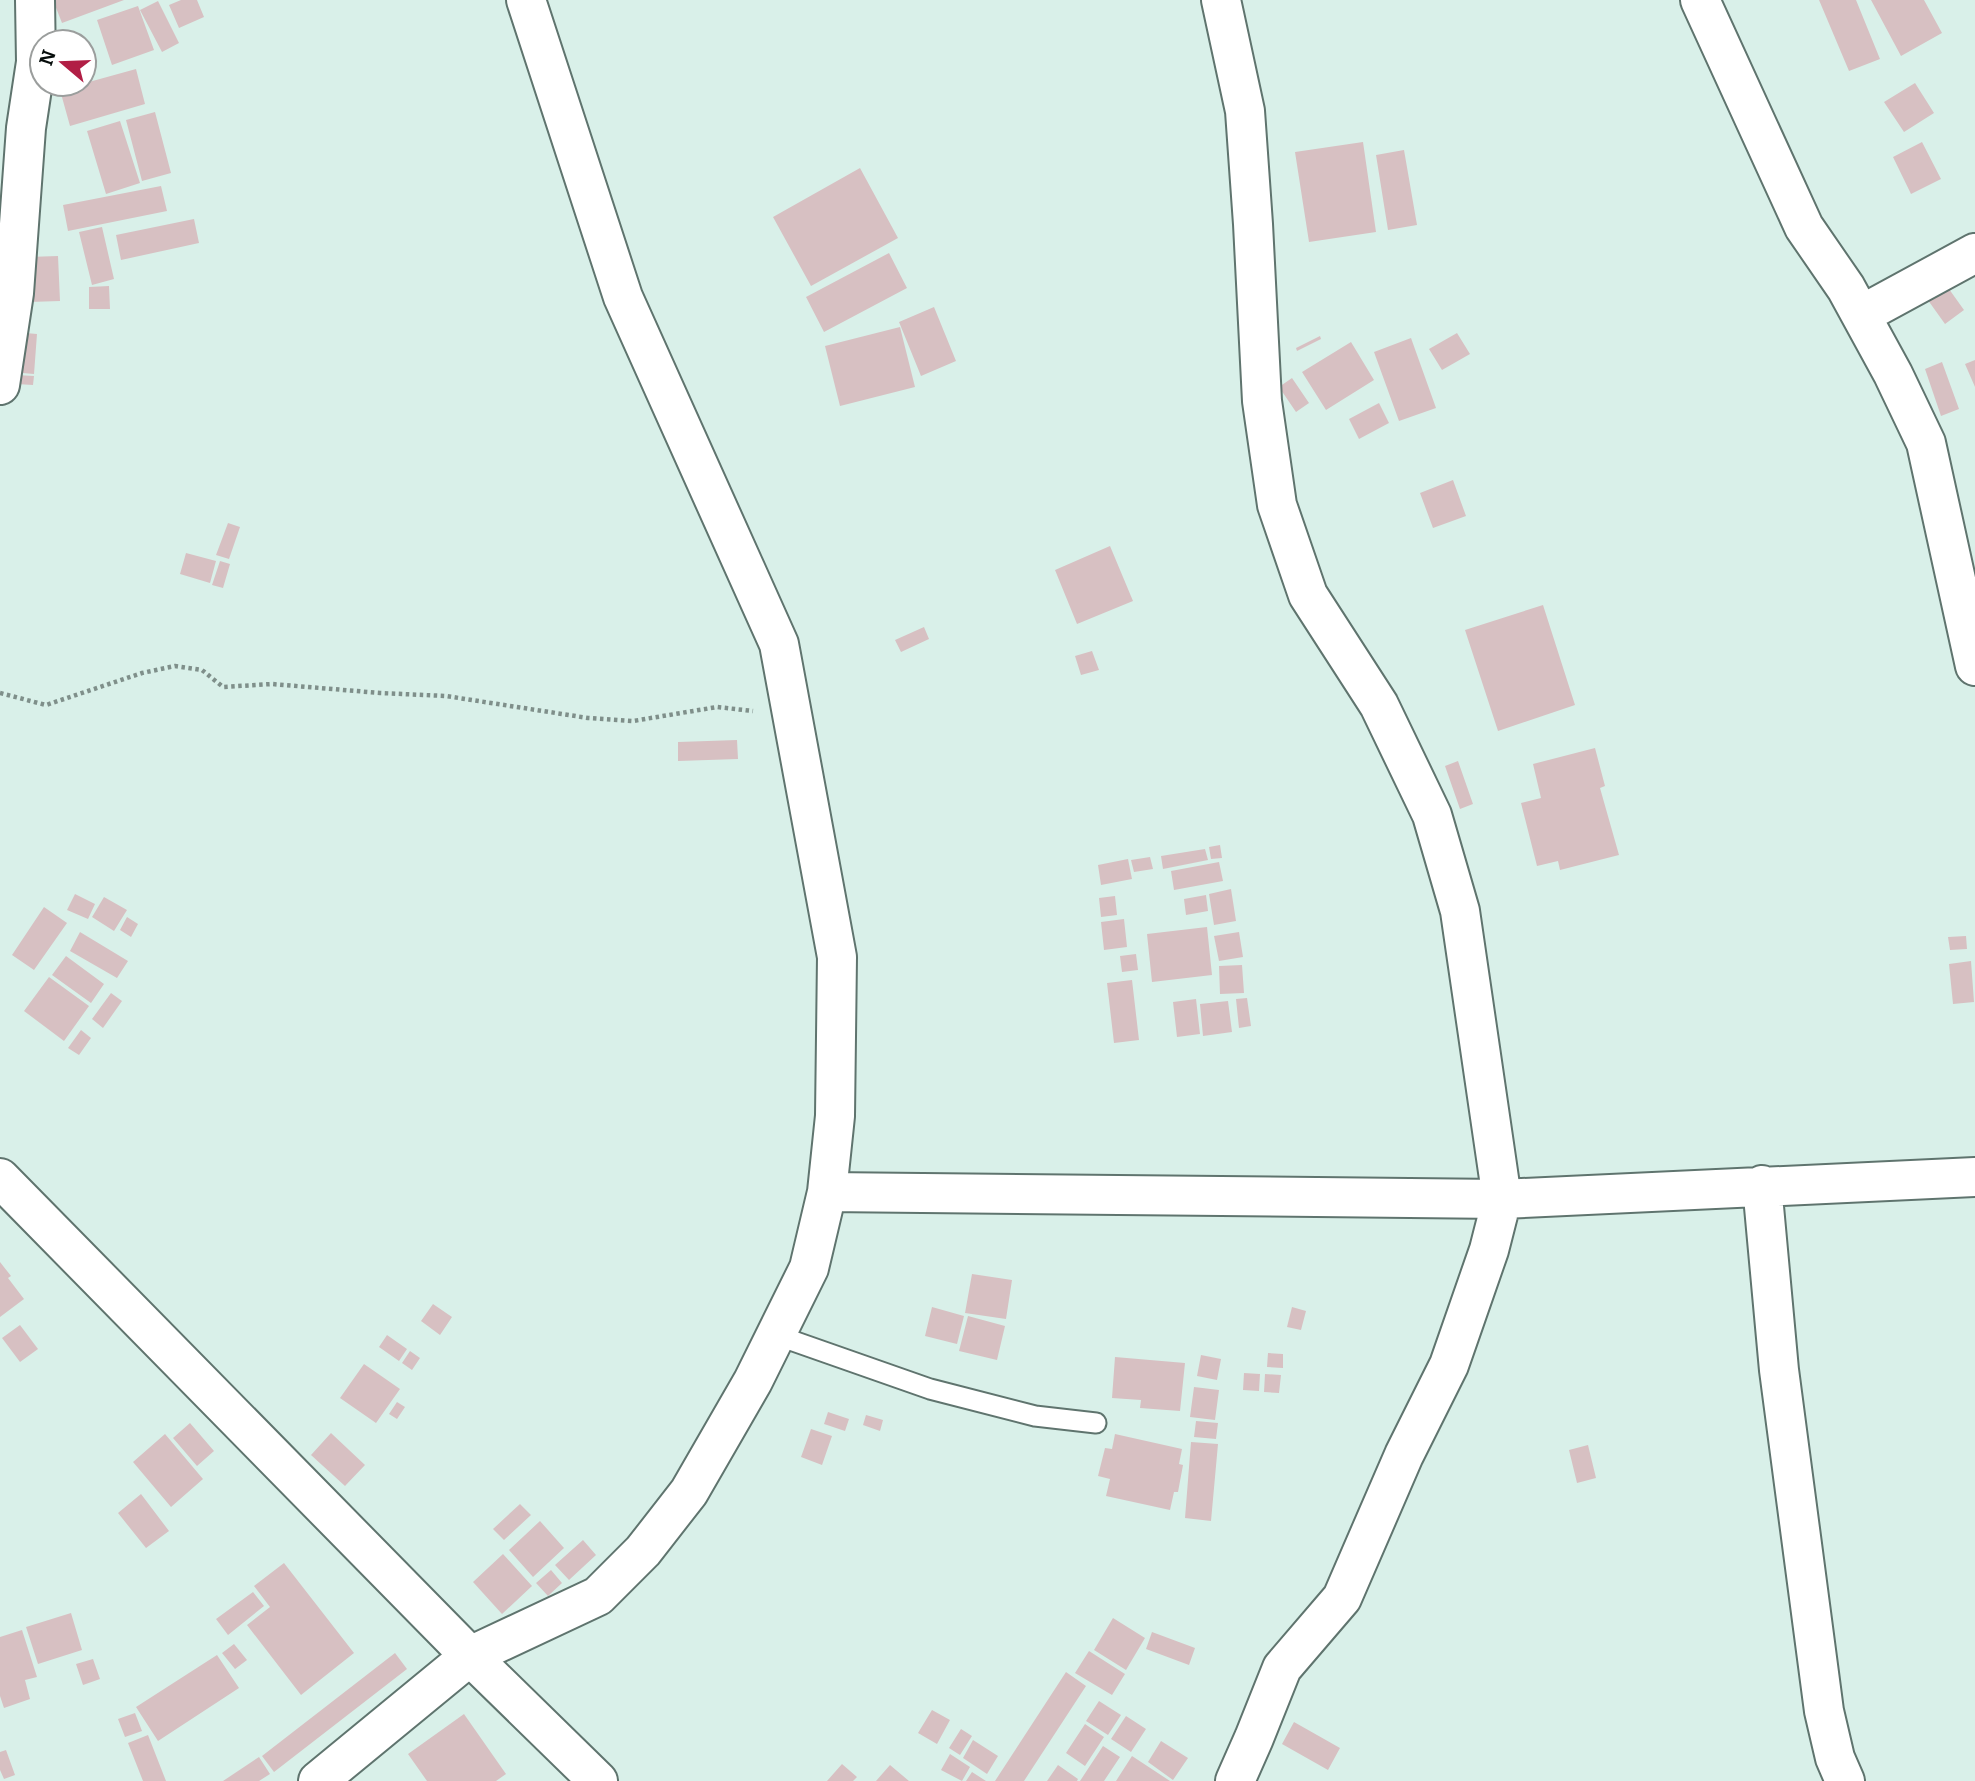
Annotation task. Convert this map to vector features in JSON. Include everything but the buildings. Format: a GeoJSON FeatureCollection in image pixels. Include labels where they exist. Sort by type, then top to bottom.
{"type":"FeatureCollection","features":[{"type":"Feature","properties":{"kind":"street"},"geometry":{"type":"LineString","coordinates":[[0,385],[14,293],[26,128],[36,62],[35,0]]}},
{"type":"Feature","properties":{"kind":"street"},"geometry":{"type":"LineString","coordinates":[[318,1781],[470,1656],[598,1596],[643,1551],[689,1492],[753,1381],[809,1268],[827,1192],[835,1116],[837,957],[779,644],[623,297],[526,0]]}},
{"type":"Feature","properties":{"kind":"street"},"geometry":{"type":"LineString","coordinates":[[1221,0],[1245,111],[1262,401],[1277,505],[1308,595],[1379,705],[1432,815],[1461,911],[1502,1199],[1489,1250],[1450,1365],[1404,1455],[1342,1598],[1282,1668],[1235,1781]]}},
{"type":"Feature","properties":{"kind":"street"},"geometry":{"type":"LineString","coordinates":[[1700,0],[1804,226],[1846,288],[1893,374],[1926,443],[1975,666]]}},
{"type":"Feature","properties":{"kind":"street"},"geometry":{"type":"LineString","coordinates":[[1861,315],[1975,253]]}},
{"type":"Feature","properties":{"kind":"street"},"geometry":{"type":"LineString","coordinates":[[827,1192],[1502,1199],[1975,1177]]}},
{"type":"Feature","properties":{"kind":"street"},"geometry":{"type":"LineString","coordinates":[[0,1178],[470,1656],[598,1781]]}},
{"type":"Feature","properties":{"kind":"street"},"geometry":{"type":"LineString","coordinates":[[1762,1185],[1779,1370],[1824,1711],[1835,1758],[1845,1781]]}},
{"type":"Feature","properties":{"kind":"lane"},"geometry":{"type":"LineString","coordinates":[[776,1335],[930,1389],[1034,1416],[1096,1423]]}},
{"type":"Feature","properties":{"kind":"path"},"geometry":{"type":"LineString","coordinates":[[0,693],[46,705],[142,673],[175,666],[202,670],[223,687],[272,684],[446,696],[588,718],[633,721],[717,707],[792,714]]}}]}
